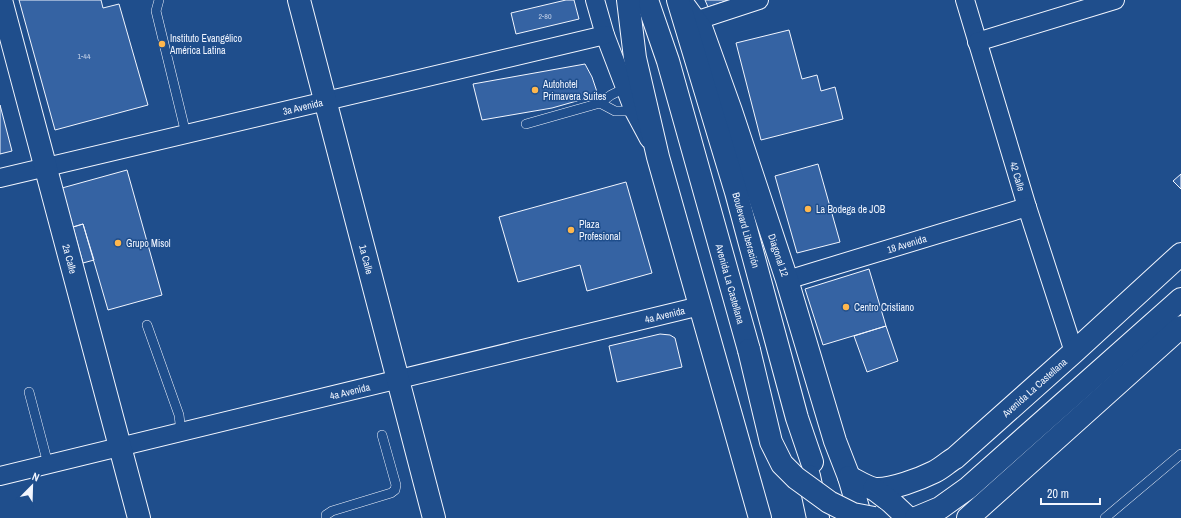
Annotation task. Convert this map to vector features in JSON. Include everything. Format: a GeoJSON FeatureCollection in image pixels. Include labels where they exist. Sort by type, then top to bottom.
{"type":"FeatureCollection","features":[{"type":"Feature","properties":{"kind":"main road","name":"2a Calle"},"geometry":{"type":"LineString","coordinates":[[1,0],[139,518]]}},
{"type":"Feature","properties":{"kind":"main road","name":"1a Calle"},"geometry":{"type":"LineString","coordinates":[[299,0],[434,518]]}},
{"type":"Feature","properties":{"kind":"main road"},"geometry":{"type":"LineString","coordinates":[[628,0],[635,58],[658,157],[760,518]]}},
{"type":"Feature","properties":{"kind":"main road","name":"Avenida La Castellana"},"geometry":{"type":"LineString","coordinates":[[646,0],[668,62],[749,350],[772,442],[782,464],[796,478],[829,502],[853,514],[874,518]]}},
{"type":"Feature","properties":{"kind":"main road","name":"Diagonal 12"},"geometry":{"type":"LineString","coordinates":[[679,0],[702,30],[732,111],[787,280],[835,441],[850,477],[861,518]]}},
{"type":"Feature","properties":{"kind":"main road","name":"Boulevard Liberación"},"geometry":{"type":"LineString","coordinates":[[679,0],[736,192],[797,418],[812,462]]}},
{"type":"Feature","properties":{"kind":"main road","name":"Avenida La Castellana"},"geometry":{"type":"LineString","coordinates":[[850,477],[874,488],[890,488],[935,472],[955,458],[1181,254]]}},
{"type":"Feature","properties":{"kind":"main road"},"geometry":{"type":"LineString","coordinates":[[916,518],[940,508],[968,488],[1181,299]]}},
{"type":"Feature","properties":{"kind":"main road"},"geometry":{"type":"LineString","coordinates":[[977,516],[1181,327]]}},
{"type":"Feature","properties":{"kind":"main road"},"geometry":{"type":"LineString","coordinates":[[797,418],[818,518]]}},
{"type":"Feature","properties":{"kind":"main road"},"geometry":{"type":"LineString","coordinates":[[874,488],[908,518]]}},
{"type":"Feature","properties":{"kind":"street"},"geometry":{"type":"LineString","coordinates":[[595,0],[605,35],[634,111],[658,157]]}},
{"type":"Feature","properties":{"kind":"street"},"geometry":{"type":"LineString","coordinates":[[695,21],[759,0]]}},
{"type":"Feature","properties":{"kind":"street","name":"42 Calle"},"geometry":{"type":"LineString","coordinates":[[965,0],[1027,207],[1074,352]]}},
{"type":"Feature","properties":{"kind":"street"},"geometry":{"type":"LineString","coordinates":[[977,42],[1115,0]]}},
{"type":"Feature","properties":{"kind":"street","name":"3a Avenida"},"geometry":{"type":"LineString","coordinates":[[0,178],[605,35]]}},
{"type":"Feature","properties":{"kind":"street","name":"18 Avenida"},"geometry":{"type":"LineString","coordinates":[[787,280],[1027,207]]}},
{"type":"Feature","properties":{"kind":"street","name":"4a Avenida"},"geometry":{"type":"LineString","coordinates":[[0,476],[700,306]]}},
{"type":"Feature","properties":{"kind":"lane"},"geometry":{"type":"LineString","coordinates":[[159,0],[156,11],[186,134]]}},
{"type":"Feature","properties":{"kind":"lane"},"geometry":{"type":"LineString","coordinates":[[526,124],[600,103],[611,95],[625,88]]}},
{"type":"Feature","properties":{"kind":"lane"},"geometry":{"type":"LineString","coordinates":[[600,103],[615,111],[634,111]]}},
{"type":"Feature","properties":{"kind":"lane"},"geometry":{"type":"LineString","coordinates":[[147,325],[179,415],[181,432]]}},
{"type":"Feature","properties":{"kind":"lane"},"geometry":{"type":"LineString","coordinates":[[29,392],[48,464]]}},
{"type":"Feature","properties":{"kind":"lane"},"geometry":{"type":"LineString","coordinates":[[326,518],[326,515],[332,511],[390,494],[395,490],[396,485],[382,435]]}},
{"type":"Feature","properties":{"kind":"lane"},"geometry":{"type":"LineString","coordinates":[[1105,518],[1181,454]]}},
{"type":"Feature","properties":{"kind":"building"},"geometry":{"type":"Polygon","coordinates":[[[19,0],[101,0],[103,8],[119,4],[148,105],[55,130],[19,0]]]}},
{"type":"Feature","properties":{"kind":"building"},"geometry":{"type":"Polygon","coordinates":[[[566,0],[574,0],[579,19],[516,34],[511,13],[566,0]]]}},
{"type":"Feature","properties":{"kind":"building"},"geometry":{"type":"Polygon","coordinates":[[[705,0],[729,0],[708,7],[705,0]]]}},
{"type":"Feature","properties":{"kind":"building"},"geometry":{"type":"Polygon","coordinates":[[[789,30],[802,79],[817,75],[821,91],[835,87],[843,119],[761,140],[736,43],[789,30]]]}},
{"type":"Feature","properties":{"kind":"building","name":"Autohotel Primavera Suites"},"geometry":{"type":"Polygon","coordinates":[[[585,64],[592,77],[598,95],[552,108],[482,120],[473,84],[585,64]]]}},
{"type":"Feature","properties":{"kind":"building"},"geometry":{"type":"Polygon","coordinates":[[[0,105],[12,151],[0,154],[0,105]]]}},
{"type":"Feature","properties":{"kind":"building","name":"La Bodega de JOB"},"geometry":{"type":"Polygon","coordinates":[[[818,164],[840,242],[797,253],[775,176],[818,164]]]}},
{"type":"Feature","properties":{"kind":"building","name":"Grupo Misol"},"geometry":{"type":"Polygon","coordinates":[[[127,170],[162,295],[108,310],[83,224],[73,227],[62,188],[127,170]]]}},
{"type":"Feature","properties":{"kind":"building"},"geometry":{"type":"Polygon","coordinates":[[[1181,174],[1181,189],[1173,181],[1181,174]]]}},
{"type":"Feature","properties":{"kind":"building","name":"Plaza Profesional"},"geometry":{"type":"Polygon","coordinates":[[[626,182],[652,273],[587,291],[580,265],[518,282],[499,217],[626,182]]]}},
{"type":"Feature","properties":{"kind":"building"},"geometry":{"type":"Polygon","coordinates":[[[83,224],[94,260],[83,263],[73,227],[83,224]]]}},
{"type":"Feature","properties":{"kind":"building","name":"Centro Cristiano"},"geometry":{"type":"Polygon","coordinates":[[[869,269],[886,326],[823,345],[805,289],[869,269]]]}},
{"type":"Feature","properties":{"kind":"building"},"geometry":{"type":"Polygon","coordinates":[[[886,326],[898,361],[867,372],[854,336],[886,326]]]}},
{"type":"Feature","properties":{"kind":"building"},"geometry":{"type":"Polygon","coordinates":[[[660,334],[670,335],[675,338],[682,367],[617,382],[609,346],[660,334]]]}},
{"type":"Feature","properties":{"kind":"place","name":"Instituto Evangélico América Latina"},"geometry":{"type":"Point","coordinates":[162,44]}},
{"type":"Feature","properties":{"kind":"place","name":"Autohotel Primavera Suites"},"geometry":{"type":"Point","coordinates":[535,90]}},
{"type":"Feature","properties":{"kind":"place","name":"La Bodega de JOB"},"geometry":{"type":"Point","coordinates":[808,209]}},
{"type":"Feature","properties":{"kind":"place","name":"Plaza Profesional"},"geometry":{"type":"Point","coordinates":[571,230]}},
{"type":"Feature","properties":{"kind":"place","name":"Grupo Misol"},"geometry":{"type":"Point","coordinates":[118,243]}},
{"type":"Feature","properties":{"kind":"place","name":"Centro Cristiano"},"geometry":{"type":"Point","coordinates":[846,307]}}]}
